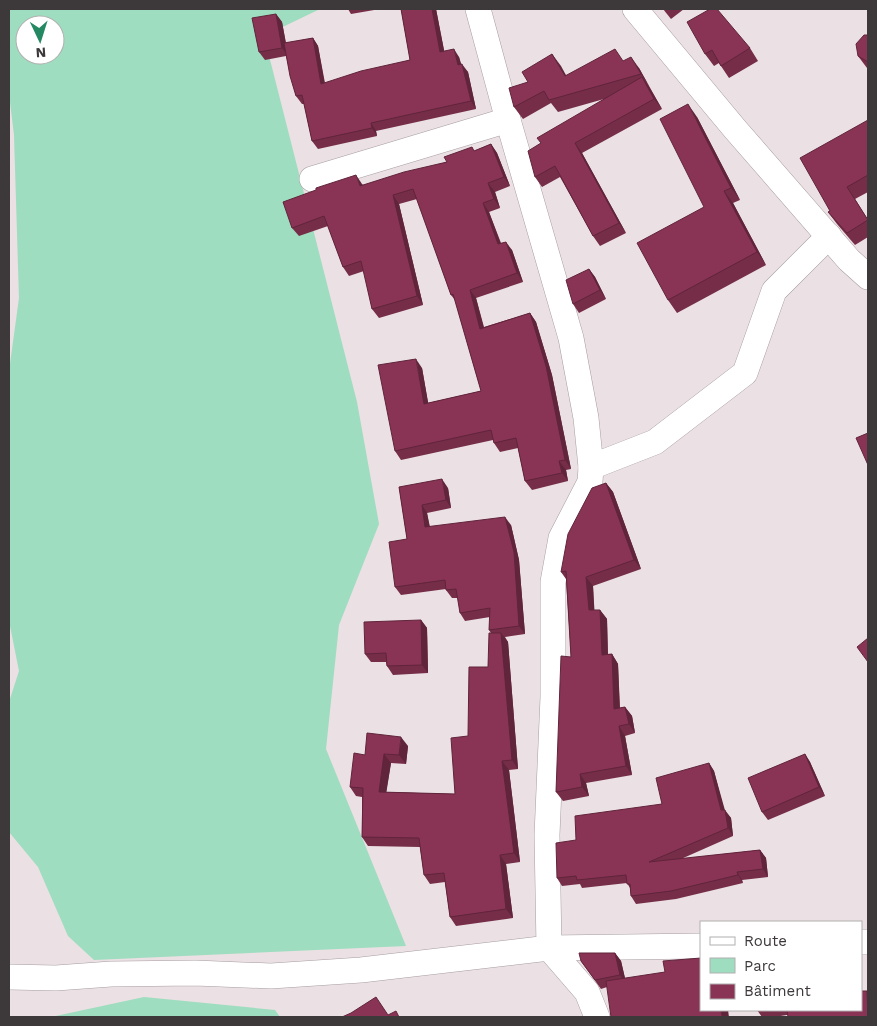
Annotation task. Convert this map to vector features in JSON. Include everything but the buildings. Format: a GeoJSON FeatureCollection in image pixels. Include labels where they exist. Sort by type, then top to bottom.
{"type":"FeatureCollection","features":[{"type":"Feature","properties":{"kind":"street"},"geometry":{"type":"LineString","coordinates":[[478,9],[571,338],[586,418],[591,467],[590,482],[561,538],[553,582],[553,697],[547,836],[549,948],[586,992],[597,1017]]}},
{"type":"Feature","properties":{"kind":"street"},"geometry":{"type":"LineString","coordinates":[[635,9],[735,129],[828,236],[868,277]]}},
{"type":"Feature","properties":{"kind":"street"},"geometry":{"type":"LineString","coordinates":[[312,179],[508,120]]}},
{"type":"Feature","properties":{"kind":"street"},"geometry":{"type":"LineString","coordinates":[[591,467],[656,442],[746,373],[774,290],[828,236]]}},
{"type":"Feature","properties":{"kind":"street"},"geometry":{"type":"LineString","coordinates":[[9,976],[56,978],[111,974],[195,973],[271,976],[361,970],[549,948],[700,946]]}},
{"type":"Feature","properties":{"kind":"green space"},"geometry":{"type":"Polygon","coordinates":[[[9,9],[320,9],[264,36],[357,402],[379,524],[339,625],[326,749],[406,946],[94,960],[68,936],[38,867],[9,832],[9,702],[19,671],[9,621],[9,371],[19,298],[14,135],[9,94],[9,9]]]}},
{"type":"Feature","properties":{"kind":"green space"},"geometry":{"type":"Polygon","coordinates":[[[144,997],[275,1010],[280,1017],[51,1017],[144,997]]]}}]}
